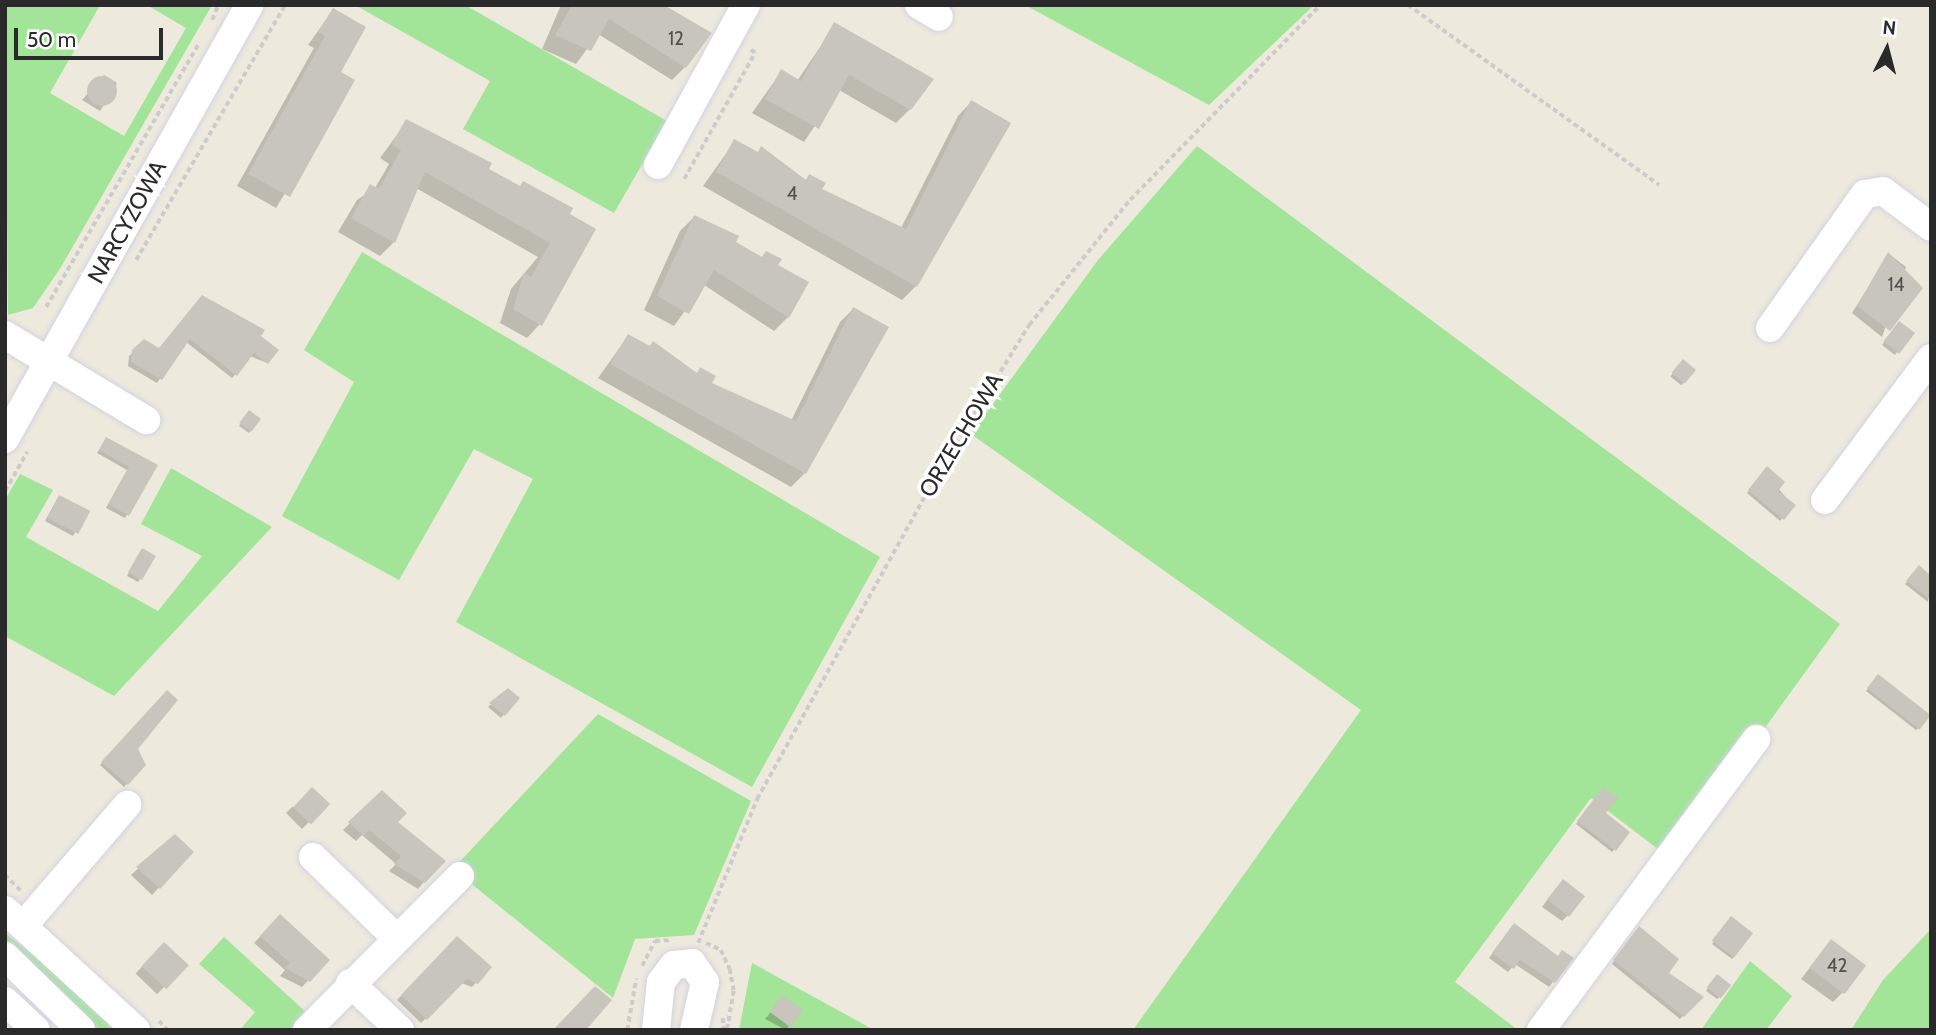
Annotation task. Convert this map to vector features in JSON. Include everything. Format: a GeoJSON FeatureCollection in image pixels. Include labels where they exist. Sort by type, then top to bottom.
{"type":"FeatureCollection","features":[{"type":"Feature","properties":{"kind":"street","name":"NARCYZOWA"},"geometry":{"type":"LineString","coordinates":[[18,441],[49,359],[250,5]]}},
{"type":"Feature","properties":{"kind":"street"},"geometry":{"type":"LineString","coordinates":[[658,165],[746,5]]}},
{"type":"Feature","properties":{"kind":"street"},"geometry":{"type":"LineString","coordinates":[[1770,328],[1866,194],[1883,191],[1931,227]]}},
{"type":"Feature","properties":{"kind":"street"},"geometry":{"type":"LineString","coordinates":[[5,335],[49,359],[146,420]]}},
{"type":"Feature","properties":{"kind":"street"},"geometry":{"type":"LineString","coordinates":[[1825,500],[1931,358]]}},
{"type":"Feature","properties":{"kind":"street"},"geometry":{"type":"LineString","coordinates":[[1541,1030],[1756,739]]}},
{"type":"Feature","properties":{"kind":"street"},"geometry":{"type":"LineString","coordinates":[[127,805],[14,918],[136,1030]]}},
{"type":"Feature","properties":{"kind":"street"},"geometry":{"type":"LineString","coordinates":[[313,857],[395,937]]}},
{"type":"Feature","properties":{"kind":"street"},"geometry":{"type":"LineString","coordinates":[[307,1030],[395,937],[460,876]]}},
{"type":"Feature","properties":{"kind":"street"},"geometry":{"type":"LineString","coordinates":[[5,956],[81,1030]]}},
{"type":"Feature","properties":{"kind":"street"},"geometry":{"type":"LineString","coordinates":[[657,1019],[661,982],[680,963],[702,971],[702,994],[694,1030]]}},
{"type":"Feature","properties":{"kind":"street"},"geometry":{"type":"LineString","coordinates":[[350,984],[400,1030]]}},
{"type":"Feature","properties":{"kind":"street"},"geometry":{"type":"LineString","coordinates":[[5,1001],[36,1030]]}},
{"type":"Feature","properties":{"kind":"path"},"geometry":{"type":"LineString","coordinates":[[206,30],[218,5]]}},
{"type":"Feature","properties":{"kind":"path"},"geometry":{"type":"LineString","coordinates":[[132,266],[285,5]]}},
{"type":"Feature","properties":{"kind":"path","name":"ORZECHOWA"},"geometry":{"type":"LineString","coordinates":[[701,932],[757,799],[932,484],[1029,325],[1121,211],[1320,5]]}},
{"type":"Feature","properties":{"kind":"path"},"geometry":{"type":"LineString","coordinates":[[1408,5],[1659,185]]}},
{"type":"Feature","properties":{"kind":"path"},"geometry":{"type":"LineString","coordinates":[[46,307],[200,41]]}},
{"type":"Feature","properties":{"kind":"path"},"geometry":{"type":"LineString","coordinates":[[5,491],[18,441]]}},
{"type":"Feature","properties":{"kind":"path"},"geometry":{"type":"LineString","coordinates":[[627,1030],[634,986]]}},
{"type":"Feature","properties":{"kind":"path"},"geometry":{"type":"LineString","coordinates":[[727,1030],[734,991]]}},
{"type":"Feature","properties":{"kind":"green space"},"geometry":{"type":"Polygon","coordinates":[[[5,5],[99,7],[50,93],[124,136],[186,28],[147,5],[212,5],[61,267],[33,308],[8,315],[5,5]]]}},
{"type":"Feature","properties":{"kind":"green space"},"geometry":{"type":"Polygon","coordinates":[[[355,5],[465,5],[667,121],[614,213],[463,129],[490,81],[355,5]]]}},
{"type":"Feature","properties":{"kind":"green space"},"geometry":{"type":"Polygon","coordinates":[[[1025,5],[1314,5],[1209,105],[1025,5]]]}},
{"type":"Feature","properties":{"kind":"green space"},"geometry":{"type":"Polygon","coordinates":[[[1197,146],[1840,624],[1762,732],[1658,849],[1591,798],[1455,982],[1518,1030],[1133,1030],[1361,710],[971,434],[1098,260],[1197,146]]]}},
{"type":"Feature","properties":{"kind":"green space"},"geometry":{"type":"Polygon","coordinates":[[[362,252],[880,557],[752,787],[456,622],[533,479],[474,449],[399,580],[282,516],[354,382],[304,350],[362,252]]]}},
{"type":"Feature","properties":{"kind":"green space"},"geometry":{"type":"Polygon","coordinates":[[[171,468],[272,527],[114,696],[5,636],[5,500],[20,474],[53,490],[26,537],[158,611],[202,556],[141,524],[171,468]]]}},
{"type":"Feature","properties":{"kind":"green space"},"geometry":{"type":"Polygon","coordinates":[[[598,714],[751,801],[694,935],[635,939],[613,998],[453,869],[598,714]]]}},
{"type":"Feature","properties":{"kind":"green space"},"geometry":{"type":"Polygon","coordinates":[[[1931,929],[1931,1030],[1851,1030],[1883,980],[1931,929]]]}},
{"type":"Feature","properties":{"kind":"green space"},"geometry":{"type":"Polygon","coordinates":[[[5,933],[71,984],[120,1030],[94,1030],[5,944],[5,933]]]}},
{"type":"Feature","properties":{"kind":"green space"},"geometry":{"type":"Polygon","coordinates":[[[224,937],[308,1014],[294,1030],[240,1030],[255,1012],[199,964],[224,937]]]}},
{"type":"Feature","properties":{"kind":"green space"},"geometry":{"type":"Polygon","coordinates":[[[1750,961],[1792,996],[1766,1030],[1701,1030],[1750,961]]]}},
{"type":"Feature","properties":{"kind":"green space"},"geometry":{"type":"Polygon","coordinates":[[[752,963],[874,1030],[739,1030],[752,963]]]}},
{"type":"Feature","properties":{"kind":"building"},"geometry":{"type":"Polygon","coordinates":[[[572,5],[664,5],[712,33],[686,68],[609,19],[591,51],[555,35],[572,5]]]}},
{"type":"Feature","properties":{"kind":"building"},"geometry":{"type":"Polygon","coordinates":[[[333,8],[366,27],[341,72],[355,80],[290,197],[248,174],[325,36],[318,32],[333,8]]]}},
{"type":"Feature","properties":{"kind":"building"},"geometry":{"type":"Polygon","coordinates":[[[834,22],[934,79],[911,110],[849,75],[819,129],[765,99],[781,69],[801,81],[834,22]]]}},
{"type":"Feature","properties":{"kind":"building"},"geometry":{"type":"Polygon","coordinates":[[[102,76],[113,80],[117,91],[113,102],[102,106],[91,102],[87,91],[91,80],[102,76]]]}},
{"type":"Feature","properties":{"kind":"building"},"geometry":{"type":"Polygon","coordinates":[[[971,100],[1011,123],[917,287],[716,172],[734,139],[758,152],[761,146],[806,180],[809,174],[826,183],[822,189],[906,229],[971,100]]]}},
{"type":"Feature","properties":{"kind":"building"},"geometry":{"type":"Polygon","coordinates":[[[406,119],[492,163],[489,169],[520,186],[523,181],[573,208],[570,214],[596,229],[542,326],[513,309],[524,273],[531,277],[550,243],[425,172],[395,243],[351,218],[370,184],[379,189],[401,150],[392,144],[406,119]]]}},
{"type":"Feature","properties":{"kind":"building"},"geometry":{"type":"Polygon","coordinates":[[[694,215],[739,236],[736,242],[762,257],[766,251],[782,259],[778,265],[809,282],[789,318],[714,270],[689,314],[657,296],[694,215]]]}},
{"type":"Feature","properties":{"kind":"building"},"geometry":{"type":"Polygon","coordinates":[[[1888,252],[1923,288],[1890,331],[1857,306],[1888,252]]]}},
{"type":"Feature","properties":{"kind":"building"},"geometry":{"type":"Polygon","coordinates":[[[202,295],[265,330],[261,336],[279,350],[268,364],[254,353],[237,376],[190,339],[162,380],[131,362],[132,350],[144,339],[159,348],[202,295]]]}},
{"type":"Feature","properties":{"kind":"building"},"geometry":{"type":"Polygon","coordinates":[[[853,307],[889,327],[806,474],[610,364],[628,334],[650,346],[653,341],[697,373],[700,367],[716,376],[712,383],[796,421],[853,307]]]}},
{"type":"Feature","properties":{"kind":"building"},"geometry":{"type":"Polygon","coordinates":[[[1899,321],[1915,333],[1899,354],[1883,342],[1899,321]]]}},
{"type":"Feature","properties":{"kind":"building"},"geometry":{"type":"Polygon","coordinates":[[[1683,359],[1696,370],[1684,384],[1671,373],[1683,359]]]}},
{"type":"Feature","properties":{"kind":"building"},"geometry":{"type":"Polygon","coordinates":[[[249,410],[261,419],[251,432],[239,423],[249,410]]]}},
{"type":"Feature","properties":{"kind":"building"},"geometry":{"type":"Polygon","coordinates":[[[106,437],[158,465],[129,516],[108,504],[129,467],[99,450],[106,437]]]}},
{"type":"Feature","properties":{"kind":"building"},"geometry":{"type":"Polygon","coordinates":[[[1767,466],[1785,482],[1778,491],[1796,505],[1784,520],[1748,490],[1767,466]]]}},
{"type":"Feature","properties":{"kind":"building"},"geometry":{"type":"Polygon","coordinates":[[[59,495],[90,511],[78,534],[47,518],[59,495]]]}},
{"type":"Feature","properties":{"kind":"building"},"geometry":{"type":"Polygon","coordinates":[[[142,548],[156,556],[142,580],[128,572],[142,548]]]}},
{"type":"Feature","properties":{"kind":"building"},"geometry":{"type":"Polygon","coordinates":[[[1919,565],[1931,576],[1931,600],[1906,581],[1919,565]]]}},
{"type":"Feature","properties":{"kind":"building"},"geometry":{"type":"Polygon","coordinates":[[[1878,674],[1931,715],[1920,729],[1867,688],[1878,674]]]}},
{"type":"Feature","properties":{"kind":"building"},"geometry":{"type":"Polygon","coordinates":[[[508,688],[520,698],[505,716],[489,703],[508,688]]]}},
{"type":"Feature","properties":{"kind":"building"},"geometry":{"type":"Polygon","coordinates":[[[167,690],[178,700],[138,749],[146,765],[128,785],[101,762],[167,690]]]}},
{"type":"Feature","properties":{"kind":"building"},"geometry":{"type":"Polygon","coordinates":[[[312,787],[330,804],[311,825],[293,807],[312,787]]]}},
{"type":"Feature","properties":{"kind":"building"},"geometry":{"type":"Polygon","coordinates":[[[1603,787],[1618,798],[1606,813],[1630,832],[1616,851],[1577,821],[1603,787]]]}},
{"type":"Feature","properties":{"kind":"building"},"geometry":{"type":"Polygon","coordinates":[[[382,790],[407,813],[398,822],[446,861],[425,883],[394,864],[401,856],[369,830],[364,836],[348,822],[382,790]]]}},
{"type":"Feature","properties":{"kind":"building"},"geometry":{"type":"Polygon","coordinates":[[[175,834],[194,852],[160,889],[136,867],[175,834]]]}},
{"type":"Feature","properties":{"kind":"building"},"geometry":{"type":"Polygon","coordinates":[[[1563,879],[1585,896],[1569,917],[1547,899],[1563,879]]]}},
{"type":"Feature","properties":{"kind":"building"},"geometry":{"type":"Polygon","coordinates":[[[280,914],[330,960],[310,982],[285,968],[290,963],[260,936],[280,914]]]}},
{"type":"Feature","properties":{"kind":"building"},"geometry":{"type":"Polygon","coordinates":[[[1731,916],[1753,933],[1734,958],[1712,940],[1731,916]]]}},
{"type":"Feature","properties":{"kind":"building"},"geometry":{"type":"Polygon","coordinates":[[[1514,923],[1558,956],[1562,950],[1574,958],[1555,983],[1520,960],[1514,969],[1492,953],[1514,923]]]}},
{"type":"Feature","properties":{"kind":"building"},"geometry":{"type":"Polygon","coordinates":[[[1639,926],[1679,959],[1669,973],[1704,997],[1684,1017],[1613,960],[1639,926]]]}},
{"type":"Feature","properties":{"kind":"building"},"geometry":{"type":"Polygon","coordinates":[[[457,936],[492,967],[478,984],[467,979],[427,1020],[401,995],[457,936]]]}},
{"type":"Feature","properties":{"kind":"building"},"geometry":{"type":"Polygon","coordinates":[[[1831,939],[1866,965],[1844,994],[1809,968],[1831,939]]]}},
{"type":"Feature","properties":{"kind":"building"},"geometry":{"type":"Polygon","coordinates":[[[164,942],[189,965],[166,989],[141,966],[164,942]]]}},
{"type":"Feature","properties":{"kind":"building"},"geometry":{"type":"Polygon","coordinates":[[[1717,974],[1731,985],[1721,998],[1707,987],[1717,974]]]}},
{"type":"Feature","properties":{"kind":"building"},"geometry":{"type":"Polygon","coordinates":[[[595,986],[612,1000],[586,1030],[553,1030],[595,986]]]}},
{"type":"Feature","properties":{"kind":"building"},"geometry":{"type":"Polygon","coordinates":[[[782,995],[803,1010],[791,1027],[770,1012],[782,995]]]}}]}
